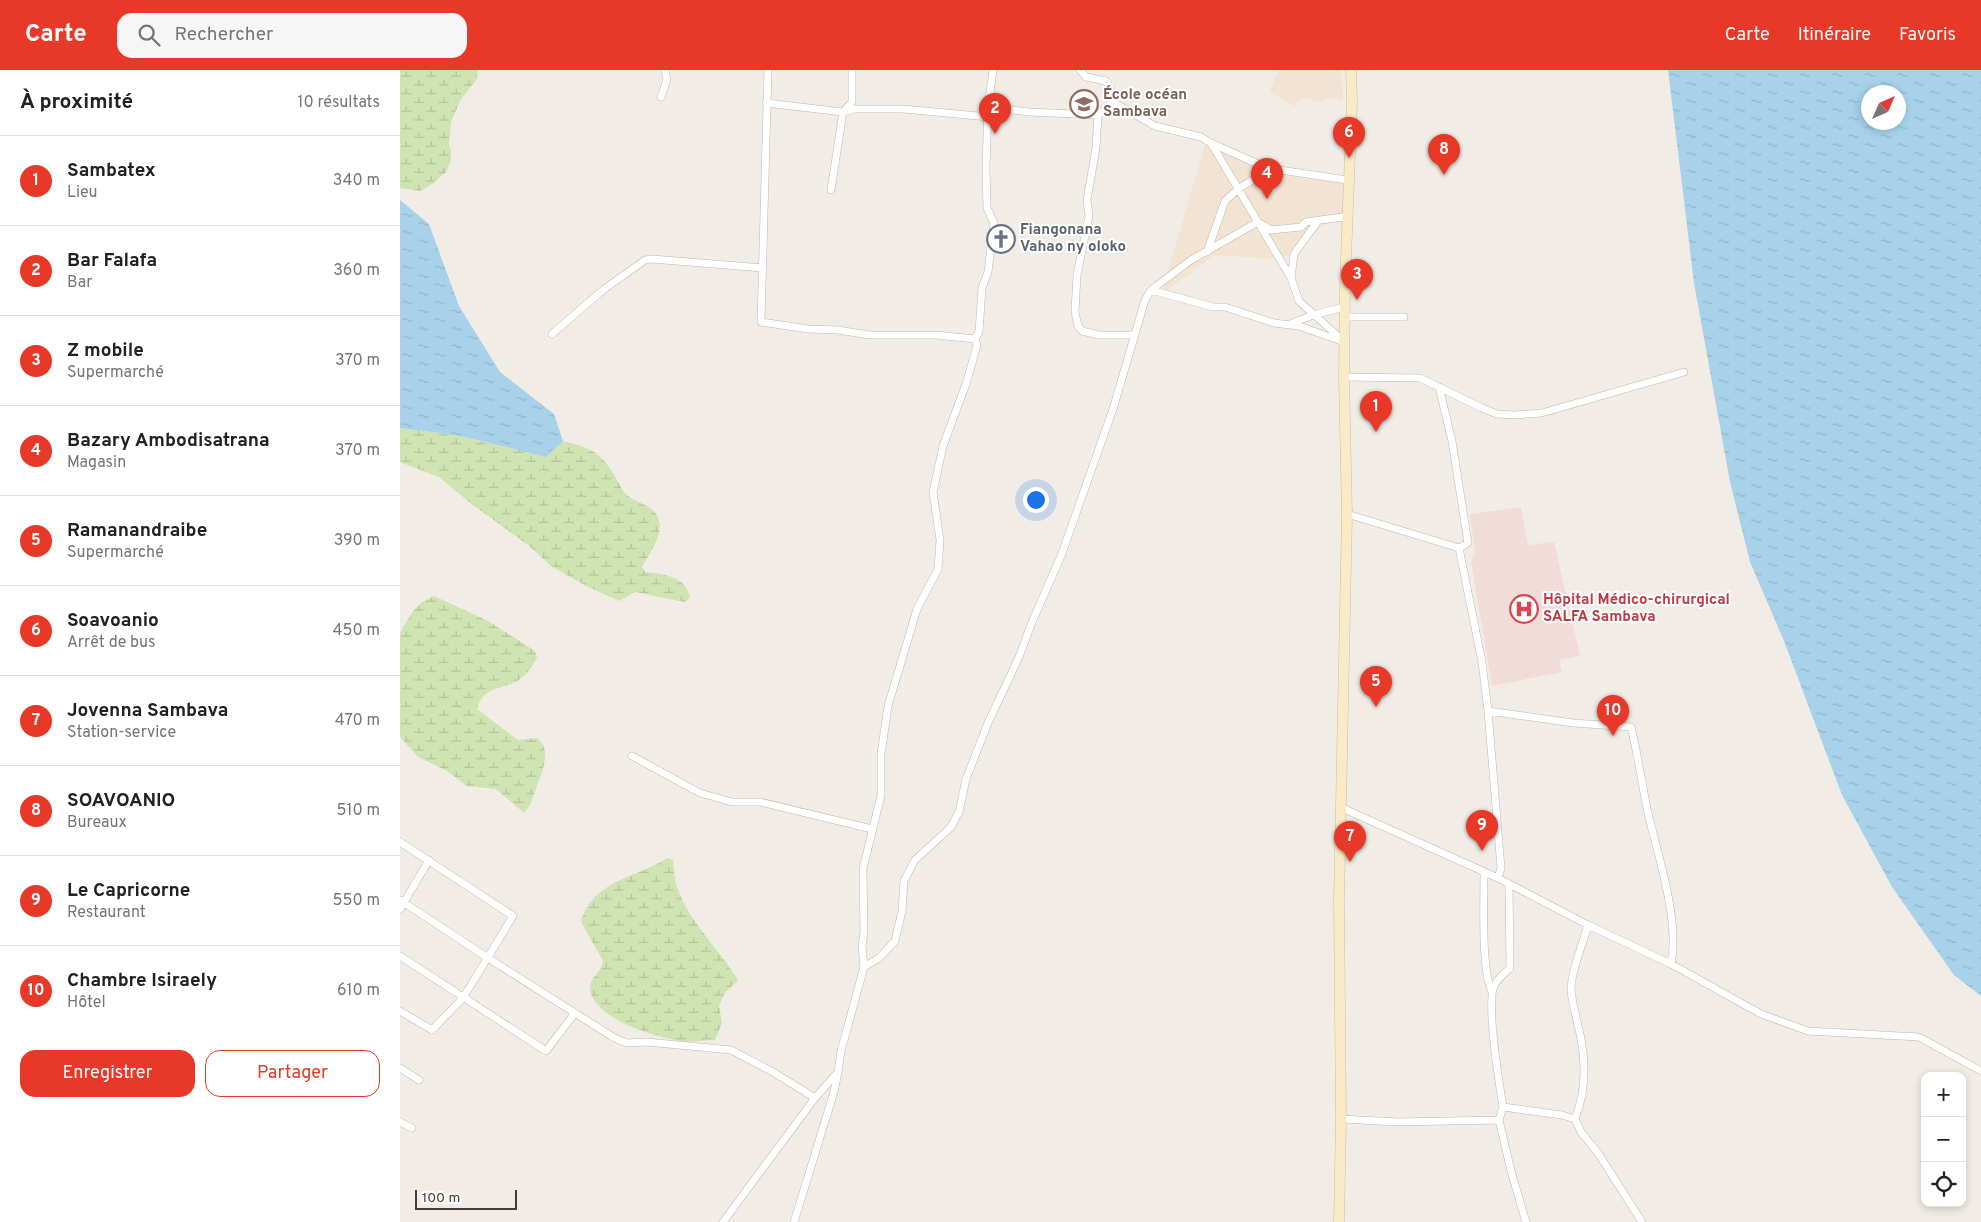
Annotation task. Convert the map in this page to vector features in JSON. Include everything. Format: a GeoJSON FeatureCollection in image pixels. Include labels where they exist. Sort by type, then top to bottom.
{"type":"FeatureCollection","features":[{"type":"Feature","properties":{"kind":"main road"},"geometry":{"type":"LineString","coordinates":[[1339,1222],[1341,1119],[1339,975],[1340,807],[1347,514],[1344,312],[1347,180],[1352,101],[1351,70]]}},
{"type":"Feature","properties":{"kind":"street"},"geometry":{"type":"LineString","coordinates":[[662,97],[668,80],[665,70]]}},
{"type":"Feature","properties":{"kind":"street"},"geometry":{"type":"LineString","coordinates":[[768,70],[761,322],[869,335],[936,335],[976,339]]}},
{"type":"Feature","properties":{"kind":"street"},"geometry":{"type":"LineString","coordinates":[[830,190],[843,112],[852,102],[852,70]]}},
{"type":"Feature","properties":{"kind":"street"},"geometry":{"type":"LineString","coordinates":[[794,1222],[834,1092],[841,1051],[864,967],[862,945],[864,933],[863,869],[881,795],[882,754],[888,706],[917,609],[938,569],[940,540],[934,492],[943,446],[966,384],[977,346],[976,339],[979,332],[982,288],[988,272],[994,223],[987,208],[986,167],[988,107],[993,70]]}},
{"type":"Feature","properties":{"kind":"street"},"geometry":{"type":"LineString","coordinates":[[1080,70],[1086,77],[1106,81],[1113,102],[1155,126],[1201,137],[1212,144],[1270,169],[1347,180]]}},
{"type":"Feature","properties":{"kind":"street"},"geometry":{"type":"LineString","coordinates":[[988,107],[1029,112],[1098,115],[1113,102]]}},
{"type":"Feature","properties":{"kind":"street"},"geometry":{"type":"LineString","coordinates":[[766,103],[843,112],[854,109],[903,109],[989,117]]}},
{"type":"Feature","properties":{"kind":"street"},"geometry":{"type":"LineString","coordinates":[[1098,115],[1096,148],[1087,200],[1088,216],[1077,276],[1075,312],[1078,326],[1082,331],[1099,335],[1134,335]]}},
{"type":"Feature","properties":{"kind":"street"},"geometry":{"type":"LineString","coordinates":[[1212,144],[1291,278],[1299,301],[1344,342]]}},
{"type":"Feature","properties":{"kind":"street"},"geometry":{"type":"LineString","coordinates":[[1207,252],[1225,201],[1238,189],[1270,169]]}},
{"type":"Feature","properties":{"kind":"street"},"geometry":{"type":"LineString","coordinates":[[1258,222],[1271,230],[1301,227],[1306,222],[1347,217]]}},
{"type":"Feature","properties":{"kind":"street"},"geometry":{"type":"LineString","coordinates":[[1291,278],[1294,254],[1318,221]]}},
{"type":"Feature","properties":{"kind":"street"},"geometry":{"type":"LineString","coordinates":[[864,967],[879,958],[895,941],[902,911],[904,881],[915,860],[951,827],[959,812],[966,778],[1061,556],[1108,425],[1145,300],[1151,290],[1191,260],[1258,222]]}},
{"type":"Feature","properties":{"kind":"street"},"geometry":{"type":"LineString","coordinates":[[552,334],[603,290],[645,260],[763,268]]}},
{"type":"Feature","properties":{"kind":"street"},"geometry":{"type":"LineString","coordinates":[[1151,290],[1213,307],[1225,307],[1274,323],[1288,324],[1344,342]]}},
{"type":"Feature","properties":{"kind":"street"},"geometry":{"type":"LineString","coordinates":[[1288,324],[1313,315],[1344,312],[1404,317]]}},
{"type":"Feature","properties":{"kind":"street"},"geometry":{"type":"LineString","coordinates":[[1344,377],[1420,378],[1498,414],[1532,414],[1542,413],[1684,372]]}},
{"type":"Feature","properties":{"kind":"street"},"geometry":{"type":"LineString","coordinates":[[1347,514],[1459,548],[1468,543],[1452,441],[1439,387]]}},
{"type":"Feature","properties":{"kind":"street"},"geometry":{"type":"LineString","coordinates":[[1459,548],[1482,662],[1488,711],[1501,868],[1498,878]]}},
{"type":"Feature","properties":{"kind":"street"},"geometry":{"type":"LineString","coordinates":[[1488,711],[1573,723],[1631,727],[1646,805],[1669,902],[1672,948],[1671,964]]}},
{"type":"Feature","properties":{"kind":"street"},"geometry":{"type":"LineString","coordinates":[[632,756],[700,793],[732,802],[760,802],[872,829]]}},
{"type":"Feature","properties":{"kind":"street"},"geometry":{"type":"LineString","coordinates":[[1340,807],[1498,878],[1588,925],[1671,964],[1761,1014],[1808,1031],[1919,1037],[1981,1071]]}},
{"type":"Feature","properties":{"kind":"street"},"geometry":{"type":"LineString","coordinates":[[400,842],[514,916],[463,998],[432,1030],[400,1011]]}},
{"type":"Feature","properties":{"kind":"street"},"geometry":{"type":"LineString","coordinates":[[429,860],[401,904],[575,1013],[616,1038],[627,1042],[647,1042],[731,1050],[773,1072],[815,1098]]}},
{"type":"Feature","properties":{"kind":"street"},"geometry":{"type":"LineString","coordinates":[[1484,872],[1485,942],[1488,984],[1492,992]]}},
{"type":"Feature","properties":{"kind":"street"},"geometry":{"type":"LineString","coordinates":[[1509,884],[1510,968],[1495,984],[1492,992],[1492,1018],[1503,1107],[1499,1120],[1526,1222]]}},
{"type":"Feature","properties":{"kind":"street"},"geometry":{"type":"LineString","coordinates":[[1588,925],[1571,989],[1581,1041],[1583,1066],[1583,1088],[1575,1119],[1581,1132],[1598,1154],[1642,1222]]}},
{"type":"Feature","properties":{"kind":"street"},"geometry":{"type":"LineString","coordinates":[[400,956],[546,1051],[575,1013]]}},
{"type":"Feature","properties":{"kind":"street"},"geometry":{"type":"LineString","coordinates":[[400,1068],[420,1080]]}},
{"type":"Feature","properties":{"kind":"street"},"geometry":{"type":"LineString","coordinates":[[723,1222],[815,1098],[838,1072]]}},
{"type":"Feature","properties":{"kind":"street"},"geometry":{"type":"LineString","coordinates":[[1503,1107],[1562,1115],[1575,1119]]}},
{"type":"Feature","properties":{"kind":"street"},"geometry":{"type":"LineString","coordinates":[[1341,1119],[1398,1122],[1499,1120]]}},
{"type":"Feature","properties":{"kind":"street"},"geometry":{"type":"LineString","coordinates":[[400,1122],[412,1128]]}},
{"type":"Feature","properties":{"kind":"shaded area"},"geometry":{"type":"Polygon","coordinates":[[[1279,70],[1341,70],[1343,100],[1325,98],[1322,102],[1302,98],[1295,106],[1269,92],[1279,70]]]}},
{"type":"Feature","properties":{"kind":"shaded area"},"geometry":{"type":"Polygon","coordinates":[[[1207,138],[1274,167],[1345,176],[1344,222],[1333,222],[1320,227],[1297,254],[1273,259],[1215,255],[1161,295],[1207,138]]]}},
{"type":"Feature","properties":{"kind":"shaded area","name":"Hôpital Médico-chirurgical SALFA Sambava"},"geometry":{"type":"Polygon","coordinates":[[[1521,507],[1528,545],[1554,542],[1580,656],[1559,660],[1562,672],[1492,686],[1471,562],[1475,552],[1470,514],[1521,507]]]}},
{"type":"Feature","properties":{"kind":"green space"},"geometry":{"type":"Polygon","coordinates":[[[400,70],[478,70],[477,79],[461,99],[451,122],[449,145],[451,160],[446,172],[420,191],[400,188],[400,70]]]}},
{"type":"Feature","properties":{"kind":"green space"},"geometry":{"type":"Polygon","coordinates":[[[400,428],[461,436],[546,457],[563,441],[593,451],[609,467],[625,493],[650,508],[657,516],[660,527],[659,533],[655,545],[642,567],[645,572],[666,575],[679,580],[688,590],[690,597],[685,602],[635,592],[619,601],[588,587],[551,566],[528,545],[469,502],[439,477],[400,462],[400,428]]]}},
{"type":"Feature","properties":{"kind":"green space"},"geometry":{"type":"Polygon","coordinates":[[[434,596],[488,621],[535,651],[537,658],[525,675],[514,683],[484,695],[477,709],[518,740],[537,738],[542,743],[545,755],[543,769],[530,804],[524,813],[496,789],[467,786],[447,771],[418,757],[400,737],[400,632],[413,611],[422,602],[434,596]]]}},
{"type":"Feature","properties":{"kind":"green space"},"geometry":{"type":"Polygon","coordinates":[[[667,858],[673,860],[676,884],[689,913],[738,980],[725,993],[719,1006],[722,1023],[715,1040],[680,1041],[627,1025],[613,1018],[602,1009],[594,1000],[590,989],[591,982],[603,961],[581,922],[587,908],[605,888],[667,858]]]}},
{"type":"Feature","properties":{"kind":"water"},"geometry":{"type":"Polygon","coordinates":[[[1668,70],[1981,70],[1981,996],[1954,975],[1892,887],[1842,795],[1784,641],[1750,562],[1730,482],[1694,283],[1668,70]]]}},
{"type":"Feature","properties":{"kind":"water"},"geometry":{"type":"Polygon","coordinates":[[[400,200],[429,224],[459,306],[500,372],[554,414],[563,441],[546,457],[461,436],[400,428],[400,200]]]}},
{"type":"Feature","properties":{"kind":"place","name":"École océan Sambava"},"geometry":{"type":"Point","coordinates":[1084,104]}},
{"type":"Feature","properties":{"kind":"place","name":"Bar Falafa"},"geometry":{"type":"Point","coordinates":[995,134]}},
{"type":"Feature","properties":{"kind":"place","name":"Soavoanio"},"geometry":{"type":"Point","coordinates":[1349,158]}},
{"type":"Feature","properties":{"kind":"place","name":"SOAVOANIO"},"geometry":{"type":"Point","coordinates":[1444,175]}},
{"type":"Feature","properties":{"kind":"place","name":"Bazary Ambodisatrana"},"geometry":{"type":"Point","coordinates":[1267,199]}},
{"type":"Feature","properties":{"kind":"place","name":"Fiangonana Vahao ny oloko"},"geometry":{"type":"Point","coordinates":[1001,239]}},
{"type":"Feature","properties":{"kind":"place","name":"Z mobile"},"geometry":{"type":"Point","coordinates":[1357,300]}},
{"type":"Feature","properties":{"kind":"place","name":"Sambatex"},"geometry":{"type":"Point","coordinates":[1376,432]}},
{"type":"Feature","properties":{"kind":"place","name":"Hôpital Médico-chirurgical SALFA Sambava"},"geometry":{"type":"Point","coordinates":[1524,609]}},
{"type":"Feature","properties":{"kind":"place","name":"Ramanandraibe"},"geometry":{"type":"Point","coordinates":[1376,707]}},
{"type":"Feature","properties":{"kind":"place","name":"Chambre Isiraely"},"geometry":{"type":"Point","coordinates":[1613,736]}},
{"type":"Feature","properties":{"kind":"place","name":"Le Capricorne"},"geometry":{"type":"Point","coordinates":[1482,851]}},
{"type":"Feature","properties":{"kind":"place","name":"Jovenna Sambava"},"geometry":{"type":"Point","coordinates":[1350,862]}}]}
